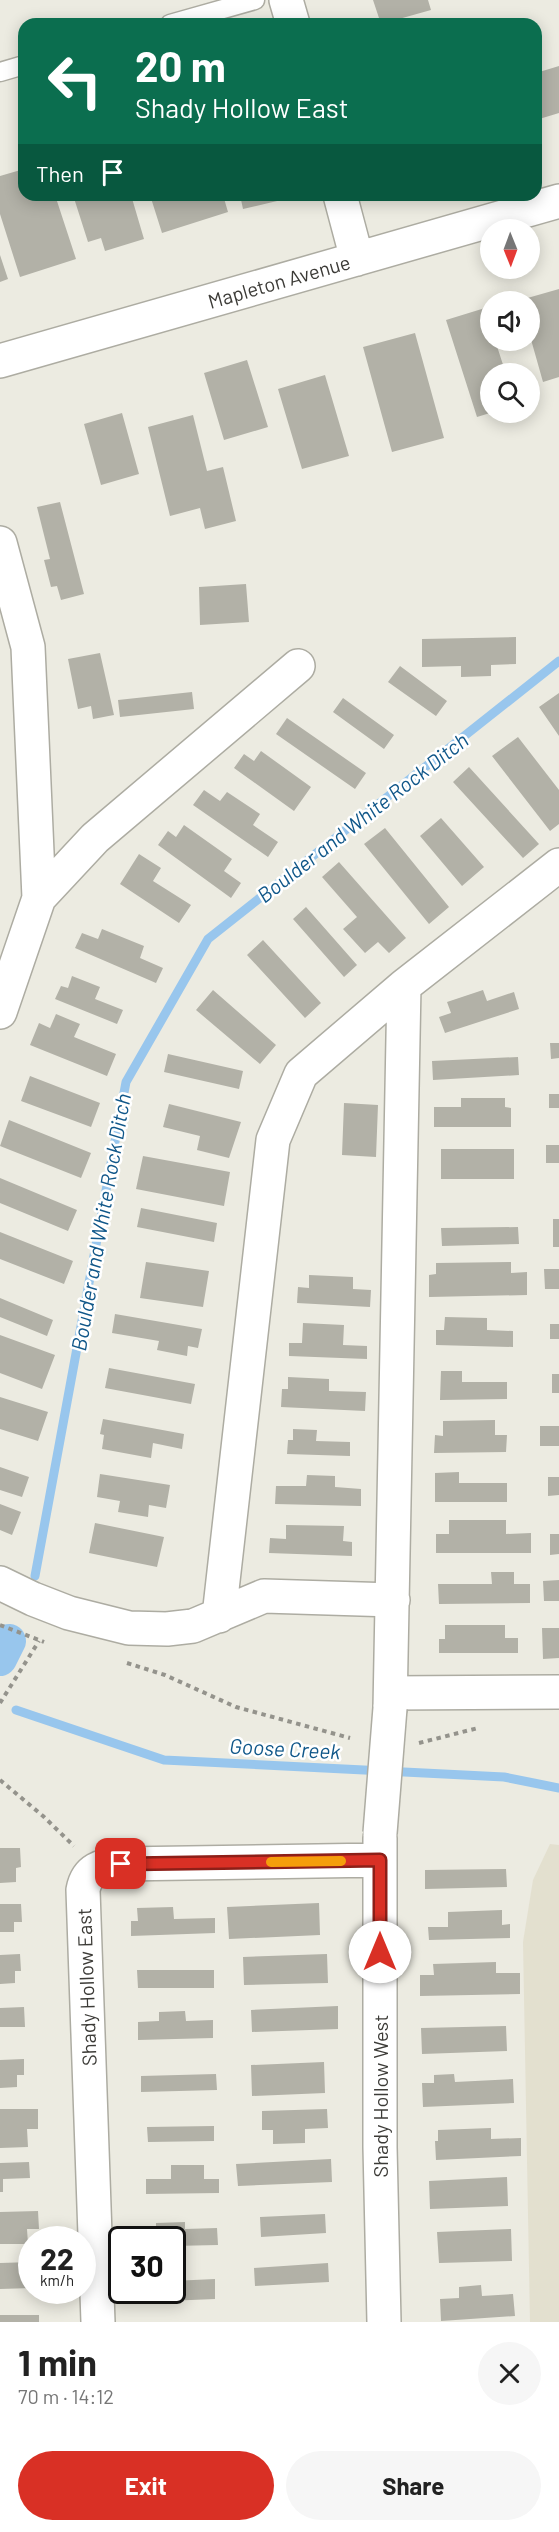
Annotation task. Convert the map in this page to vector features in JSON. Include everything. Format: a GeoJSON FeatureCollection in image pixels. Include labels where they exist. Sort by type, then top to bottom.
{"type":"FeatureCollection","features":[{"type":"Feature","properties":{"kind":"street"},"geometry":{"type":"LineString","coordinates":[[286,0],[291,18]]}},
{"type":"Feature","properties":{"kind":"street"},"geometry":{"type":"LineString","coordinates":[[342,201],[357,259]]}},
{"type":"Feature","properties":{"kind":"street","name":"Mapleton Avenue"},"geometry":{"type":"LineString","coordinates":[[0,361],[559,201]]}},
{"type":"Feature","properties":{"kind":"street"},"geometry":{"type":"LineString","coordinates":[[0,543],[28,647],[39,898],[0,1012]]}},
{"type":"Feature","properties":{"kind":"street"},"geometry":{"type":"LineString","coordinates":[[39,898],[95,838],[298,666]]}},
{"type":"Feature","properties":{"kind":"street"},"geometry":{"type":"LineString","coordinates":[[219,1616],[273,1140],[300,1074],[404,986],[559,865]]}},
{"type":"Feature","properties":{"kind":"street","name":"Shady Hollow West"},"geometry":{"type":"LineString","coordinates":[[384,2322],[380,2147],[380,1847],[390,1701],[393,1600],[404,986]]}},
{"type":"Feature","properties":{"kind":"street"},"geometry":{"type":"LineString","coordinates":[[0,1583],[69,1613],[129,1629],[168,1629],[193,1626],[264,1596],[393,1600]]}},
{"type":"Feature","properties":{"kind":"street"},"geometry":{"type":"LineString","coordinates":[[390,1701],[559,1692]]}},
{"type":"Feature","properties":{"kind":"street"},"geometry":{"type":"LineString","coordinates":[[93,1869],[121,1864],[380,1847]]}},
{"type":"Feature","properties":{"kind":"street","name":"Shady Hollow East"},"geometry":{"type":"LineString","coordinates":[[93,1869],[86,1878],[83,1890],[98,2322]]}},
{"type":"Feature","properties":{"kind":"lane"},"geometry":{"type":"LineString","coordinates":[[191,18],[255,0]]}},
{"type":"Feature","properties":{"kind":"lane"},"geometry":{"type":"LineString","coordinates":[[0,72],[18,67]]}},
{"type":"Feature","properties":{"kind":"path"},"geometry":{"type":"LineString","coordinates":[[0,1625],[48,1643]]}},
{"type":"Feature","properties":{"kind":"path"},"geometry":{"type":"LineString","coordinates":[[0,1703],[39,1640]]}},
{"type":"Feature","properties":{"kind":"path"},"geometry":{"type":"LineString","coordinates":[[124,1662],[165,1675],[236,1707],[350,1738]]}},
{"type":"Feature","properties":{"kind":"path"},"geometry":{"type":"LineString","coordinates":[[415,1744],[482,1727]]}},
{"type":"Feature","properties":{"kind":"path"},"geometry":{"type":"LineString","coordinates":[[0,1780],[43,1816],[93,1869]]}},
{"type":"Feature","properties":{"kind":"shaded area"},"geometry":{"type":"Polygon","coordinates":[[[550,1844],[559,1845],[559,2322],[530,2322],[523,1942],[533,1880],[550,1844]]]}},
{"type":"Feature","properties":{"kind":"building"},"geometry":{"type":"Polygon","coordinates":[[[373,0],[428,0],[431,10],[402,18],[379,18],[373,0]]]}},
{"type":"Feature","properties":{"kind":"building"},"geometry":{"type":"Polygon","coordinates":[[[559,66],[559,113],[542,118],[542,71],[559,66]]]}},
{"type":"Feature","properties":{"kind":"building"},"geometry":{"type":"Polygon","coordinates":[[[18,171],[18,201],[57,201],[76,259],[20,277],[0,214],[0,176],[18,171]]]}},
{"type":"Feature","properties":{"kind":"building"},"geometry":{"type":"Polygon","coordinates":[[[75,201],[133,201],[144,239],[105,251],[101,238],[88,242],[75,201]]]}},
{"type":"Feature","properties":{"kind":"building"},"geometry":{"type":"Polygon","coordinates":[[[152,201],[225,201],[228,212],[162,233],[152,201]]]}},
{"type":"Feature","properties":{"kind":"building"},"geometry":{"type":"Polygon","coordinates":[[[241,201],[277,201],[243,209],[241,201]]]}},
{"type":"Feature","properties":{"kind":"building"},"geometry":{"type":"Polygon","coordinates":[[[0,255],[8,279],[0,282],[0,255]]]}},
{"type":"Feature","properties":{"kind":"building"},"geometry":{"type":"Polygon","coordinates":[[[559,289],[559,377],[543,382],[540,363],[538,363],[534,351],[540,351],[540,294],[559,289]]]}},
{"type":"Feature","properties":{"kind":"building"},"geometry":{"type":"Polygon","coordinates":[[[480,310],[480,351],[499,351],[502,363],[480,363],[480,416],[477,417],[446,320],[480,310]]]}},
{"type":"Feature","properties":{"kind":"building"},"geometry":{"type":"Polygon","coordinates":[[[415,333],[444,438],[392,452],[363,347],[415,333]]]}},
{"type":"Feature","properties":{"kind":"building"},"geometry":{"type":"Polygon","coordinates":[[[247,360],[268,427],[224,440],[204,373],[247,360]]]}},
{"type":"Feature","properties":{"kind":"building"},"geometry":{"type":"Polygon","coordinates":[[[325,375],[349,456],[302,469],[278,389],[325,375]]]}},
{"type":"Feature","properties":{"kind":"building"},"geometry":{"type":"Polygon","coordinates":[[[122,413],[139,474],[101,485],[84,424],[122,413]]]}},
{"type":"Feature","properties":{"kind":"building"},"geometry":{"type":"Polygon","coordinates":[[[193,415],[207,471],[223,467],[236,521],[205,529],[200,508],[170,516],[148,427],[193,415]]]}},
{"type":"Feature","properties":{"kind":"building"},"geometry":{"type":"Polygon","coordinates":[[[60,502],[84,594],[61,600],[57,586],[51,587],[44,560],[50,559],[37,507],[60,502]]]}},
{"type":"Feature","properties":{"kind":"building"},"geometry":{"type":"Polygon","coordinates":[[[246,584],[249,622],[200,625],[199,587],[246,584]]]}},
{"type":"Feature","properties":{"kind":"building"},"geometry":{"type":"Polygon","coordinates":[[[516,637],[516,664],[491,665],[491,676],[461,677],[461,666],[422,667],[422,639],[516,637]]]}},
{"type":"Feature","properties":{"kind":"building"},"geometry":{"type":"Polygon","coordinates":[[[100,653],[114,715],[93,719],[91,706],[78,709],[68,659],[100,653]]]}},
{"type":"Feature","properties":{"kind":"building"},"geometry":{"type":"Polygon","coordinates":[[[400,666],[447,701],[436,716],[388,682],[400,666]]]}},
{"type":"Feature","properties":{"kind":"building"},"geometry":{"type":"Polygon","coordinates":[[[192,692],[194,709],[120,717],[118,700],[192,692]]]}},
{"type":"Feature","properties":{"kind":"building"},"geometry":{"type":"Polygon","coordinates":[[[559,693],[559,736],[539,707],[559,693]]]}},
{"type":"Feature","properties":{"kind":"building"},"geometry":{"type":"Polygon","coordinates":[[[343,698],[394,735],[384,749],[333,712],[343,698]]]}},
{"type":"Feature","properties":{"kind":"building"},"geometry":{"type":"Polygon","coordinates":[[[287,718],[366,773],[355,789],[276,734],[287,718]]]}},
{"type":"Feature","properties":{"kind":"building"},"geometry":{"type":"Polygon","coordinates":[[[518,737],[559,790],[559,824],[550,831],[492,756],[518,737]]]}},
{"type":"Feature","properties":{"kind":"building"},"geometry":{"type":"Polygon","coordinates":[[[261,751],[311,787],[294,811],[234,768],[244,754],[254,761],[261,751]]]}},
{"type":"Feature","properties":{"kind":"building"},"geometry":{"type":"Polygon","coordinates":[[[469,767],[539,844],[523,858],[453,782],[469,767]]]}},
{"type":"Feature","properties":{"kind":"building"},"geometry":{"type":"Polygon","coordinates":[[[204,790],[220,801],[227,792],[260,814],[253,825],[278,842],[268,857],[193,805],[204,790]]]}},
{"type":"Feature","properties":{"kind":"building"},"geometry":{"type":"Polygon","coordinates":[[[441,818],[484,867],[462,886],[420,836],[441,818]]]}},
{"type":"Feature","properties":{"kind":"building"},"geometry":{"type":"Polygon","coordinates":[[[184,825],[232,859],[224,871],[241,883],[231,898],[158,845],[168,831],[176,837],[184,825]]]}},
{"type":"Feature","properties":{"kind":"building"},"geometry":{"type":"Polygon","coordinates":[[[385,828],[449,907],[429,924],[364,844],[385,828]]]}},
{"type":"Feature","properties":{"kind":"building"},"geometry":{"type":"Polygon","coordinates":[[[139,854],[161,868],[153,881],[191,905],[179,923],[120,884],[139,854]]]}},
{"type":"Feature","properties":{"kind":"building"},"geometry":{"type":"Polygon","coordinates":[[[339,862],[406,938],[389,953],[378,942],[365,953],[343,929],[357,917],[322,877],[339,862]]]}},
{"type":"Feature","properties":{"kind":"building"},"geometry":{"type":"Polygon","coordinates":[[[306,907],[357,965],[344,977],[293,919],[306,907]]]}},
{"type":"Feature","properties":{"kind":"building"},"geometry":{"type":"Polygon","coordinates":[[[102,929],[144,946],[140,958],[163,968],[156,983],[75,948],[82,933],[98,939],[102,929]]]}},
{"type":"Feature","properties":{"kind":"building"},"geometry":{"type":"Polygon","coordinates":[[[263,940],[321,1003],[305,1018],[247,955],[263,940]]]}},
{"type":"Feature","properties":{"kind":"building"},"geometry":{"type":"Polygon","coordinates":[[[72,976],[100,987],[95,999],[123,1010],[117,1024],[55,999],[61,986],[68,988],[72,976]]]}},
{"type":"Feature","properties":{"kind":"building"},"geometry":{"type":"Polygon","coordinates":[[[213,990],[276,1045],[260,1064],[196,1010],[213,990]]]}},
{"type":"Feature","properties":{"kind":"building"},"geometry":{"type":"Polygon","coordinates":[[[483,990],[487,1001],[514,992],[519,1009],[445,1033],[439,1017],[451,1013],[447,1002],[483,990]]]}},
{"type":"Feature","properties":{"kind":"building"},"geometry":{"type":"Polygon","coordinates":[[[56,1014],[80,1024],[74,1037],[116,1054],[107,1076],[30,1045],[39,1023],[50,1028],[56,1014]]]}},
{"type":"Feature","properties":{"kind":"building"},"geometry":{"type":"Polygon","coordinates":[[[550,1043],[559,1043],[559,1058],[551,1059],[550,1043]]]}},
{"type":"Feature","properties":{"kind":"building"},"geometry":{"type":"Polygon","coordinates":[[[168,1054],[243,1071],[239,1089],[164,1072],[168,1054]]]}},
{"type":"Feature","properties":{"kind":"building"},"geometry":{"type":"Polygon","coordinates":[[[518,1057],[519,1075],[433,1080],[432,1061],[518,1057]]]}},
{"type":"Feature","properties":{"kind":"building"},"geometry":{"type":"Polygon","coordinates":[[[30,1076],[100,1103],[91,1127],[21,1101],[30,1076]]]}},
{"type":"Feature","properties":{"kind":"building"},"geometry":{"type":"Polygon","coordinates":[[[549,1094],[559,1094],[559,1108],[549,1108],[549,1094]]]}},
{"type":"Feature","properties":{"kind":"building"},"geometry":{"type":"Polygon","coordinates":[[[461,1098],[505,1098],[505,1107],[511,1108],[511,1127],[434,1127],[434,1107],[461,1107],[461,1098]]]}},
{"type":"Feature","properties":{"kind":"building"},"geometry":{"type":"Polygon","coordinates":[[[344,1103],[378,1105],[376,1157],[342,1155],[344,1103]]]}},
{"type":"Feature","properties":{"kind":"building"},"geometry":{"type":"Polygon","coordinates":[[[169,1104],[241,1122],[229,1158],[197,1150],[200,1136],[163,1127],[169,1104]]]}},
{"type":"Feature","properties":{"kind":"building"},"geometry":{"type":"Polygon","coordinates":[[[9,1120],[91,1153],[81,1178],[0,1146],[9,1120]]]}},
{"type":"Feature","properties":{"kind":"building"},"geometry":{"type":"Polygon","coordinates":[[[546,1145],[559,1145],[559,1163],[546,1163],[546,1145]]]}},
{"type":"Feature","properties":{"kind":"building"},"geometry":{"type":"Polygon","coordinates":[[[441,1149],[514,1149],[514,1179],[441,1179],[441,1149]]]}},
{"type":"Feature","properties":{"kind":"building"},"geometry":{"type":"Polygon","coordinates":[[[143,1156],[230,1172],[224,1206],[136,1189],[143,1156]]]}},
{"type":"Feature","properties":{"kind":"building"},"geometry":{"type":"Polygon","coordinates":[[[0,1178],[77,1210],[68,1231],[0,1203],[0,1178]]]}},
{"type":"Feature","properties":{"kind":"building"},"geometry":{"type":"Polygon","coordinates":[[[141,1208],[217,1223],[214,1242],[137,1227],[141,1208]]]}},
{"type":"Feature","properties":{"kind":"building"},"geometry":{"type":"Polygon","coordinates":[[[553,1219],[559,1219],[559,1247],[553,1247],[553,1219]]]}},
{"type":"Feature","properties":{"kind":"building"},"geometry":{"type":"Polygon","coordinates":[[[518,1227],[519,1244],[442,1246],[441,1228],[518,1227]]]}},
{"type":"Feature","properties":{"kind":"building"},"geometry":{"type":"Polygon","coordinates":[[[0,1232],[73,1261],[64,1284],[0,1259],[0,1232]]]}},
{"type":"Feature","properties":{"kind":"building"},"geometry":{"type":"Polygon","coordinates":[[[146,1262],[209,1271],[203,1307],[140,1298],[146,1262]]]}},
{"type":"Feature","properties":{"kind":"building"},"geometry":{"type":"Polygon","coordinates":[[[511,1262],[511,1273],[527,1272],[527,1295],[429,1297],[429,1275],[436,1274],[436,1263],[511,1262]]]}},
{"type":"Feature","properties":{"kind":"building"},"geometry":{"type":"Polygon","coordinates":[[[544,1269],[559,1269],[559,1289],[545,1289],[544,1269]]]}},
{"type":"Feature","properties":{"kind":"building"},"geometry":{"type":"Polygon","coordinates":[[[309,1275],[353,1277],[353,1289],[371,1290],[370,1307],[297,1303],[298,1287],[309,1288],[309,1275]]]}},
{"type":"Feature","properties":{"kind":"building"},"geometry":{"type":"Polygon","coordinates":[[[0,1298],[53,1320],[47,1336],[0,1317],[0,1298]]]}},
{"type":"Feature","properties":{"kind":"building"},"geometry":{"type":"Polygon","coordinates":[[[115,1314],[202,1329],[198,1348],[188,1346],[187,1356],[157,1350],[159,1341],[112,1333],[115,1314]]]}},
{"type":"Feature","properties":{"kind":"building"},"geometry":{"type":"Polygon","coordinates":[[[445,1317],[487,1318],[487,1330],[513,1331],[513,1347],[436,1345],[436,1330],[444,1330],[445,1317]]]}},
{"type":"Feature","properties":{"kind":"building"},"geometry":{"type":"Polygon","coordinates":[[[303,1323],[344,1325],[343,1345],[367,1346],[367,1359],[289,1356],[289,1343],[302,1343],[303,1323]]]}},
{"type":"Feature","properties":{"kind":"building"},"geometry":{"type":"Polygon","coordinates":[[[550,1324],[559,1324],[559,1339],[550,1339],[550,1324]]]}},
{"type":"Feature","properties":{"kind":"building"},"geometry":{"type":"Polygon","coordinates":[[[0,1335],[55,1355],[42,1389],[0,1373],[0,1335]]]}},
{"type":"Feature","properties":{"kind":"building"},"geometry":{"type":"Polygon","coordinates":[[[109,1368],[195,1384],[191,1404],[105,1388],[109,1368]]]}},
{"type":"Feature","properties":{"kind":"building"},"geometry":{"type":"Polygon","coordinates":[[[441,1371],[462,1371],[462,1382],[507,1382],[507,1399],[440,1400],[441,1371]]]}},
{"type":"Feature","properties":{"kind":"building"},"geometry":{"type":"Polygon","coordinates":[[[552,1374],[559,1374],[559,1393],[552,1393],[552,1374]]]}},
{"type":"Feature","properties":{"kind":"building"},"geometry":{"type":"Polygon","coordinates":[[[288,1377],[329,1379],[329,1391],[366,1392],[365,1411],[281,1407],[282,1389],[288,1389],[288,1377]]]}},
{"type":"Feature","properties":{"kind":"building"},"geometry":{"type":"Polygon","coordinates":[[[0,1397],[48,1412],[38,1441],[0,1429],[0,1397]]]}},
{"type":"Feature","properties":{"kind":"building"},"geometry":{"type":"Polygon","coordinates":[[[103,1419],[184,1434],[182,1449],[153,1443],[151,1458],[102,1449],[104,1435],[100,1434],[103,1419]]]}},
{"type":"Feature","properties":{"kind":"building"},"geometry":{"type":"Polygon","coordinates":[[[495,1420],[495,1435],[507,1435],[506,1452],[434,1453],[435,1435],[443,1436],[443,1421],[495,1420]]]}},
{"type":"Feature","properties":{"kind":"building"},"geometry":{"type":"Polygon","coordinates":[[[540,1426],[559,1426],[559,1446],[540,1446],[540,1426]]]}},
{"type":"Feature","properties":{"kind":"building"},"geometry":{"type":"Polygon","coordinates":[[[293,1429],[317,1430],[316,1441],[350,1442],[350,1456],[287,1454],[288,1440],[293,1440],[293,1429]]]}},
{"type":"Feature","properties":{"kind":"building"},"geometry":{"type":"Polygon","coordinates":[[[0,1467],[29,1477],[22,1497],[0,1490],[0,1467]]]}},
{"type":"Feature","properties":{"kind":"building"},"geometry":{"type":"Polygon","coordinates":[[[459,1472],[459,1483],[507,1483],[507,1502],[435,1502],[435,1473],[459,1472]]]}},
{"type":"Feature","properties":{"kind":"building"},"geometry":{"type":"Polygon","coordinates":[[[100,1474],[170,1485],[166,1508],[149,1505],[148,1517],[118,1512],[120,1501],[97,1497],[100,1474]]]}},
{"type":"Feature","properties":{"kind":"building"},"geometry":{"type":"Polygon","coordinates":[[[307,1475],[335,1476],[335,1487],[361,1489],[361,1506],[275,1504],[276,1486],[306,1486],[307,1475]]]}},
{"type":"Feature","properties":{"kind":"building"},"geometry":{"type":"Polygon","coordinates":[[[548,1477],[559,1477],[559,1495],[548,1496],[548,1477]]]}},
{"type":"Feature","properties":{"kind":"building"},"geometry":{"type":"Polygon","coordinates":[[[0,1504],[21,1512],[12,1535],[0,1530],[0,1504]]]}},
{"type":"Feature","properties":{"kind":"building"},"geometry":{"type":"Polygon","coordinates":[[[449,1520],[506,1520],[506,1534],[531,1533],[531,1553],[436,1553],[436,1534],[449,1534],[449,1520]]]}},
{"type":"Feature","properties":{"kind":"building"},"geometry":{"type":"Polygon","coordinates":[[[95,1523],[164,1537],[157,1567],[89,1553],[95,1523]]]}},
{"type":"Feature","properties":{"kind":"building"},"geometry":{"type":"Polygon","coordinates":[[[286,1525],[344,1526],[343,1541],[352,1542],[352,1556],[269,1553],[270,1538],[286,1539],[286,1525]]]}},
{"type":"Feature","properties":{"kind":"building"},"geometry":{"type":"Polygon","coordinates":[[[550,1534],[559,1534],[559,1554],[550,1555],[550,1534]]]}},
{"type":"Feature","properties":{"kind":"building"},"geometry":{"type":"Polygon","coordinates":[[[491,1572],[514,1572],[514,1584],[530,1584],[530,1603],[439,1604],[438,1584],[492,1584],[491,1572]]]}},
{"type":"Feature","properties":{"kind":"building"},"geometry":{"type":"Polygon","coordinates":[[[559,1580],[559,1601],[544,1601],[543,1581],[559,1580]]]}},
{"type":"Feature","properties":{"kind":"building"},"geometry":{"type":"Polygon","coordinates":[[[445,1625],[505,1625],[505,1638],[518,1638],[518,1653],[439,1653],[439,1639],[445,1639],[445,1625]]]}},
{"type":"Feature","properties":{"kind":"building"},"geometry":{"type":"Polygon","coordinates":[[[542,1628],[559,1628],[559,1658],[543,1659],[542,1628]]]}},
{"type":"Feature","properties":{"kind":"building"},"geometry":{"type":"Polygon","coordinates":[[[0,1848],[20,1848],[21,1867],[16,1868],[16,1882],[0,1883],[0,1848]]]}},
{"type":"Feature","properties":{"kind":"building"},"geometry":{"type":"Polygon","coordinates":[[[506,1869],[507,1887],[425,1889],[425,1870],[506,1869]]]}},
{"type":"Feature","properties":{"kind":"building"},"geometry":{"type":"Polygon","coordinates":[[[319,1903],[320,1935],[229,1939],[227,1907],[319,1903]]]}},
{"type":"Feature","properties":{"kind":"building"},"geometry":{"type":"Polygon","coordinates":[[[0,1904],[21,1904],[22,1922],[14,1922],[14,1932],[0,1932],[0,1904]]]}},
{"type":"Feature","properties":{"kind":"building"},"geometry":{"type":"Polygon","coordinates":[[[173,1907],[174,1919],[215,1918],[215,1933],[131,1936],[131,1921],[138,1921],[137,1908],[173,1907]]]}},
{"type":"Feature","properties":{"kind":"building"},"geometry":{"type":"Polygon","coordinates":[[[502,1910],[502,1925],[510,1924],[510,1938],[429,1940],[428,1927],[448,1927],[448,1912],[502,1910]]]}},
{"type":"Feature","properties":{"kind":"building"},"geometry":{"type":"Polygon","coordinates":[[[20,1954],[21,1971],[15,1971],[15,1983],[0,1984],[0,1955],[20,1954]]]}},
{"type":"Feature","properties":{"kind":"building"},"geometry":{"type":"Polygon","coordinates":[[[327,1954],[328,1983],[244,1985],[243,1957],[327,1954]]]}},
{"type":"Feature","properties":{"kind":"building"},"geometry":{"type":"Polygon","coordinates":[[[496,1962],[496,1973],[520,1973],[520,1994],[420,1996],[420,1975],[434,1975],[433,1964],[496,1962]]]}},
{"type":"Feature","properties":{"kind":"building"},"geometry":{"type":"Polygon","coordinates":[[[137,1970],[214,1970],[214,1988],[138,1988],[137,1970]]]}},
{"type":"Feature","properties":{"kind":"building"},"geometry":{"type":"Polygon","coordinates":[[[338,2006],[338,2029],[252,2032],[251,2010],[338,2006]]]}},
{"type":"Feature","properties":{"kind":"building"},"geometry":{"type":"Polygon","coordinates":[[[24,2007],[25,2027],[0,2027],[0,2008],[24,2007]]]}},
{"type":"Feature","properties":{"kind":"building"},"geometry":{"type":"Polygon","coordinates":[[[185,2011],[186,2021],[213,2020],[213,2038],[138,2040],[138,2022],[159,2021],[159,2012],[185,2011]]]}},
{"type":"Feature","properties":{"kind":"building"},"geometry":{"type":"Polygon","coordinates":[[[506,2026],[507,2051],[422,2054],[421,2028],[506,2026]]]}},
{"type":"Feature","properties":{"kind":"building"},"geometry":{"type":"Polygon","coordinates":[[[24,2059],[24,2075],[17,2075],[17,2087],[0,2088],[0,2060],[24,2059]]]}},
{"type":"Feature","properties":{"kind":"building"},"geometry":{"type":"Polygon","coordinates":[[[324,2062],[325,2093],[252,2096],[251,2065],[324,2062]]]}},
{"type":"Feature","properties":{"kind":"building"},"geometry":{"type":"Polygon","coordinates":[[[216,2074],[217,2090],[141,2092],[141,2076],[216,2074]]]}},
{"type":"Feature","properties":{"kind":"building"},"geometry":{"type":"Polygon","coordinates":[[[454,2074],[455,2082],[513,2079],[514,2103],[423,2107],[422,2083],[434,2083],[434,2075],[454,2074]]]}},
{"type":"Feature","properties":{"kind":"building"},"geometry":{"type":"Polygon","coordinates":[[[0,2109],[38,2109],[38,2129],[27,2129],[28,2147],[0,2148],[0,2109]]]}},
{"type":"Feature","properties":{"kind":"building"},"geometry":{"type":"Polygon","coordinates":[[[327,2109],[328,2128],[305,2129],[305,2143],[273,2144],[273,2130],[262,2130],[262,2111],[327,2109]]]}},
{"type":"Feature","properties":{"kind":"building"},"geometry":{"type":"Polygon","coordinates":[[[214,2126],[214,2141],[148,2142],[147,2127],[214,2126]]]}},
{"type":"Feature","properties":{"kind":"building"},"geometry":{"type":"Polygon","coordinates":[[[491,2128],[491,2139],[521,2138],[521,2156],[436,2160],[435,2141],[438,2141],[438,2130],[491,2128]]]}},
{"type":"Feature","properties":{"kind":"building"},"geometry":{"type":"Polygon","coordinates":[[[331,2159],[332,2182],[238,2186],[236,2164],[331,2159]]]}},
{"type":"Feature","properties":{"kind":"building"},"geometry":{"type":"Polygon","coordinates":[[[29,2162],[30,2178],[3,2179],[3,2192],[0,2192],[0,2163],[29,2162]]]}},
{"type":"Feature","properties":{"kind":"building"},"geometry":{"type":"Polygon","coordinates":[[[171,2165],[204,2165],[204,2179],[219,2179],[219,2193],[146,2194],[146,2179],[171,2179],[171,2165]]]}},
{"type":"Feature","properties":{"kind":"building"},"geometry":{"type":"Polygon","coordinates":[[[507,2177],[508,2206],[430,2209],[429,2181],[507,2177]]]}},
{"type":"Feature","properties":{"kind":"building"},"geometry":{"type":"Polygon","coordinates":[[[38,2211],[39,2226],[18,2226],[18,2244],[0,2244],[0,2212],[38,2211]]]}},
{"type":"Feature","properties":{"kind":"building"},"geometry":{"type":"Polygon","coordinates":[[[325,2214],[326,2233],[261,2237],[260,2217],[325,2214]]]}},
{"type":"Feature","properties":{"kind":"building"},"geometry":{"type":"Polygon","coordinates":[[[185,2222],[185,2226],[156,2226],[156,2223],[185,2222]]]}},
{"type":"Feature","properties":{"kind":"building"},"geometry":{"type":"Polygon","coordinates":[[[217,2228],[218,2245],[186,2246],[186,2229],[217,2228]]]}},
{"type":"Feature","properties":{"kind":"building"},"geometry":{"type":"Polygon","coordinates":[[[511,2229],[512,2261],[439,2263],[437,2232],[511,2229]]]}},
{"type":"Feature","properties":{"kind":"building"},"geometry":{"type":"Polygon","coordinates":[[[18,2262],[18,2288],[0,2289],[0,2263],[18,2262]]]}},
{"type":"Feature","properties":{"kind":"building"},"geometry":{"type":"Polygon","coordinates":[[[328,2263],[329,2282],[255,2286],[254,2268],[328,2263]]]}},
{"type":"Feature","properties":{"kind":"building"},"geometry":{"type":"Polygon","coordinates":[[[215,2279],[215,2299],[186,2300],[186,2280],[215,2279]]]}},
{"type":"Feature","properties":{"kind":"building"},"geometry":{"type":"Polygon","coordinates":[[[481,2285],[482,2296],[513,2294],[515,2316],[441,2321],[440,2299],[459,2298],[459,2287],[481,2285]]]}},
{"type":"Feature","properties":{"kind":"building"},"geometry":{"type":"Polygon","coordinates":[[[0,2315],[39,2315],[39,2322],[0,2322],[0,2315]]]}},
{"type":"Feature","properties":{"kind":"waterway","name":"Boulder and White Rock Ditch"},"geometry":{"type":"LineString","coordinates":[[35,1576],[126,1082],[208,939],[559,661]]}},
{"type":"Feature","properties":{"kind":"waterway","name":"Boulder and White Rock Ditch"},"geometry":{"type":"LineString","coordinates":[[0,1659],[9,1641]]}},
{"type":"Feature","properties":{"kind":"waterway","name":"Goose Creek"},"geometry":{"type":"LineString","coordinates":[[16,1710],[164,1760],[504,1777],[559,1788]]}},
{"type":"Feature","properties":{"kind":"slow traffic"},"geometry":{"type":"LineString","coordinates":[[271,1862],[341,1861]]}},
{"type":"Feature","properties":{"kind":"route"},"geometry":{"type":"LineString","coordinates":[[121,1864],[380,1860],[380,1952]]}}]}
